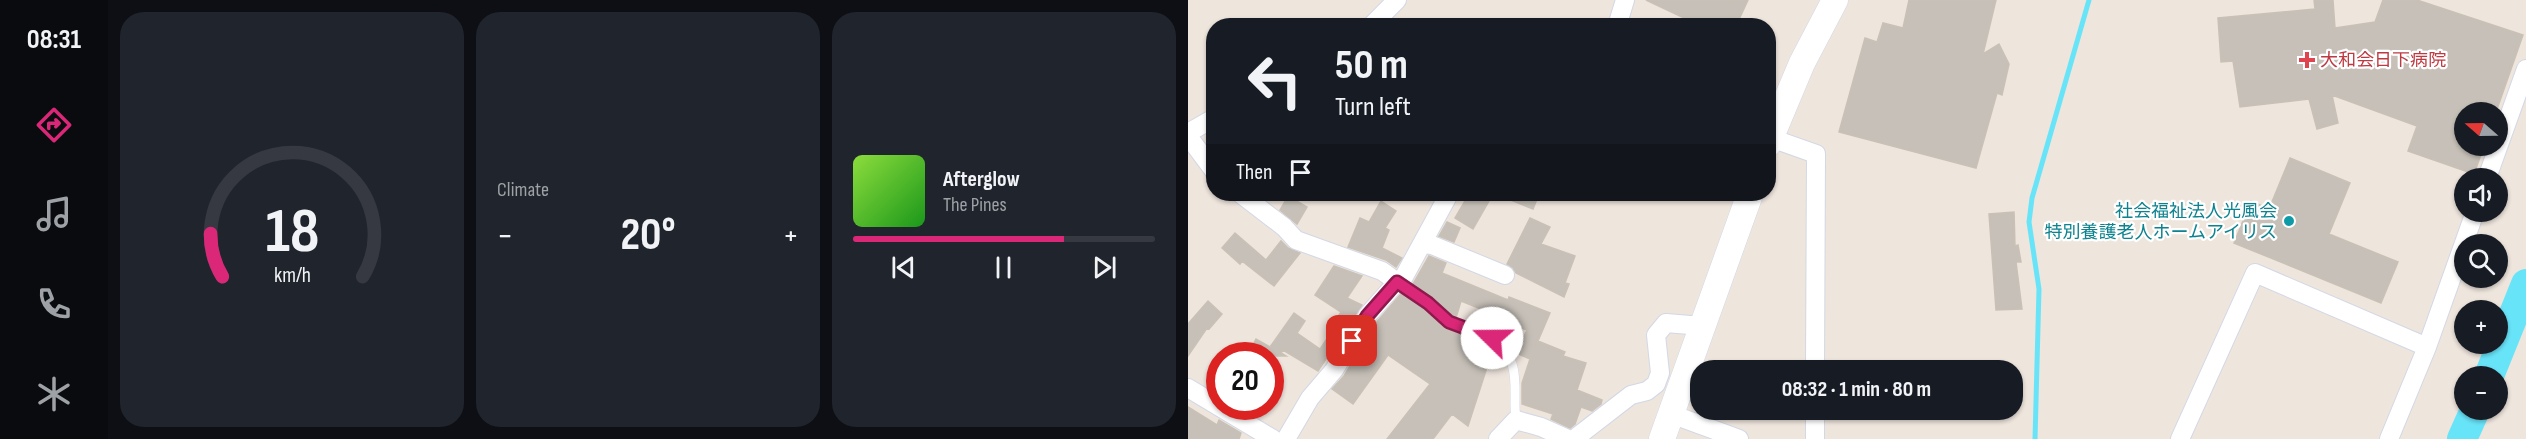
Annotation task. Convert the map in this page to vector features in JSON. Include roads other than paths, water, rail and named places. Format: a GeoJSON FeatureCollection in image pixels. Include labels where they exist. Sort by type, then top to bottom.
{"type":"FeatureCollection","features":[{"type":"Feature","properties":{"kind":"street"},"geometry":{"type":"LineString","coordinates":[[1379,18],[1397,0]]}},
{"type":"Feature","properties":{"kind":"street"},"geometry":{"type":"LineString","coordinates":[[1619,18],[1625,0]]}},
{"type":"Feature","properties":{"kind":"street"},"geometry":{"type":"LineString","coordinates":[[1776,124],[1802,63],[1835,0]]}},
{"type":"Feature","properties":{"kind":"street"},"geometry":{"type":"LineString","coordinates":[[2491,168],[2526,69]]}},
{"type":"Feature","properties":{"kind":"street"},"geometry":{"type":"LineString","coordinates":[[1206,123],[1188,135],[1206,160]]}},
{"type":"Feature","properties":{"kind":"street"},"geometry":{"type":"LineString","coordinates":[[1776,142],[1815,154],[1815,360]]}},
{"type":"Feature","properties":{"kind":"street"},"geometry":{"type":"LineString","coordinates":[[1250,201],[1284,227],[1296,240],[1382,271],[1398,283]]}},
{"type":"Feature","properties":{"kind":"street"},"geometry":{"type":"LineString","coordinates":[[1286,439],[1310,398],[1334,370],[1367,316],[1398,283],[1424,244],[1446,201]]}},
{"type":"Feature","properties":{"kind":"street"},"geometry":{"type":"LineString","coordinates":[[1662,439],[1747,201]]}},
{"type":"Feature","properties":{"kind":"street"},"geometry":{"type":"LineString","coordinates":[[2389,439],[2427,347],[2471,222]]}},
{"type":"Feature","properties":{"kind":"street"},"geometry":{"type":"LineString","coordinates":[[1424,244],[1432,245],[1505,275]]}},
{"type":"Feature","properties":{"kind":"street"},"geometry":{"type":"LineString","coordinates":[[2180,439],[2255,273],[2427,347]]}},
{"type":"Feature","properties":{"kind":"street"},"geometry":{"type":"LineString","coordinates":[[1574,439],[1631,395],[1647,391],[1656,384],[1660,373],[1656,335],[1666,323],[1702,326]]}},
{"type":"Feature","properties":{"kind":"street"},"geometry":{"type":"LineString","coordinates":[[1188,387],[1273,439]]}},
{"type":"Feature","properties":{"kind":"street"},"geometry":{"type":"LineString","coordinates":[[1671,414],[1739,439]]}},
{"type":"Feature","properties":{"kind":"street"},"geometry":{"type":"LineString","coordinates":[[1498,439],[1516,420],[1541,427],[1568,439]]}},
{"type":"Feature","properties":{"kind":"street"},"geometry":{"type":"LineString","coordinates":[[1815,420],[1815,439]]}},
{"type":"Feature","properties":{"kind":"lane"},"geometry":{"type":"LineString","coordinates":[[1398,283],[1428,303],[1449,322],[1492,338],[1506,352],[1512,362],[1515,376],[1513,404],[1516,420]]}},
{"type":"Feature","properties":{"kind":"waterway"},"geometry":{"type":"LineString","coordinates":[[2035,439],[2039,289],[2029,222],[2032,198],[2089,0]]}},
{"type":"Feature","properties":{"kind":"waterway"},"geometry":{"type":"LineString","coordinates":[[2493,366],[2526,284]]}},
{"type":"Feature","properties":{"kind":"waterway"},"geometry":{"type":"LineString","coordinates":[[2462,439],[2471,420]]}},
{"type":"Feature","properties":{"kind":"place","name":"大和会日下病院"},"geometry":{"type":"Point","coordinates":[2307,60]}},
{"type":"Feature","properties":{"kind":"place","name":"社会福祉法人光風会 特別養護老人ホームアイリス"},"geometry":{"type":"Point","coordinates":[2289,221]}}]}
